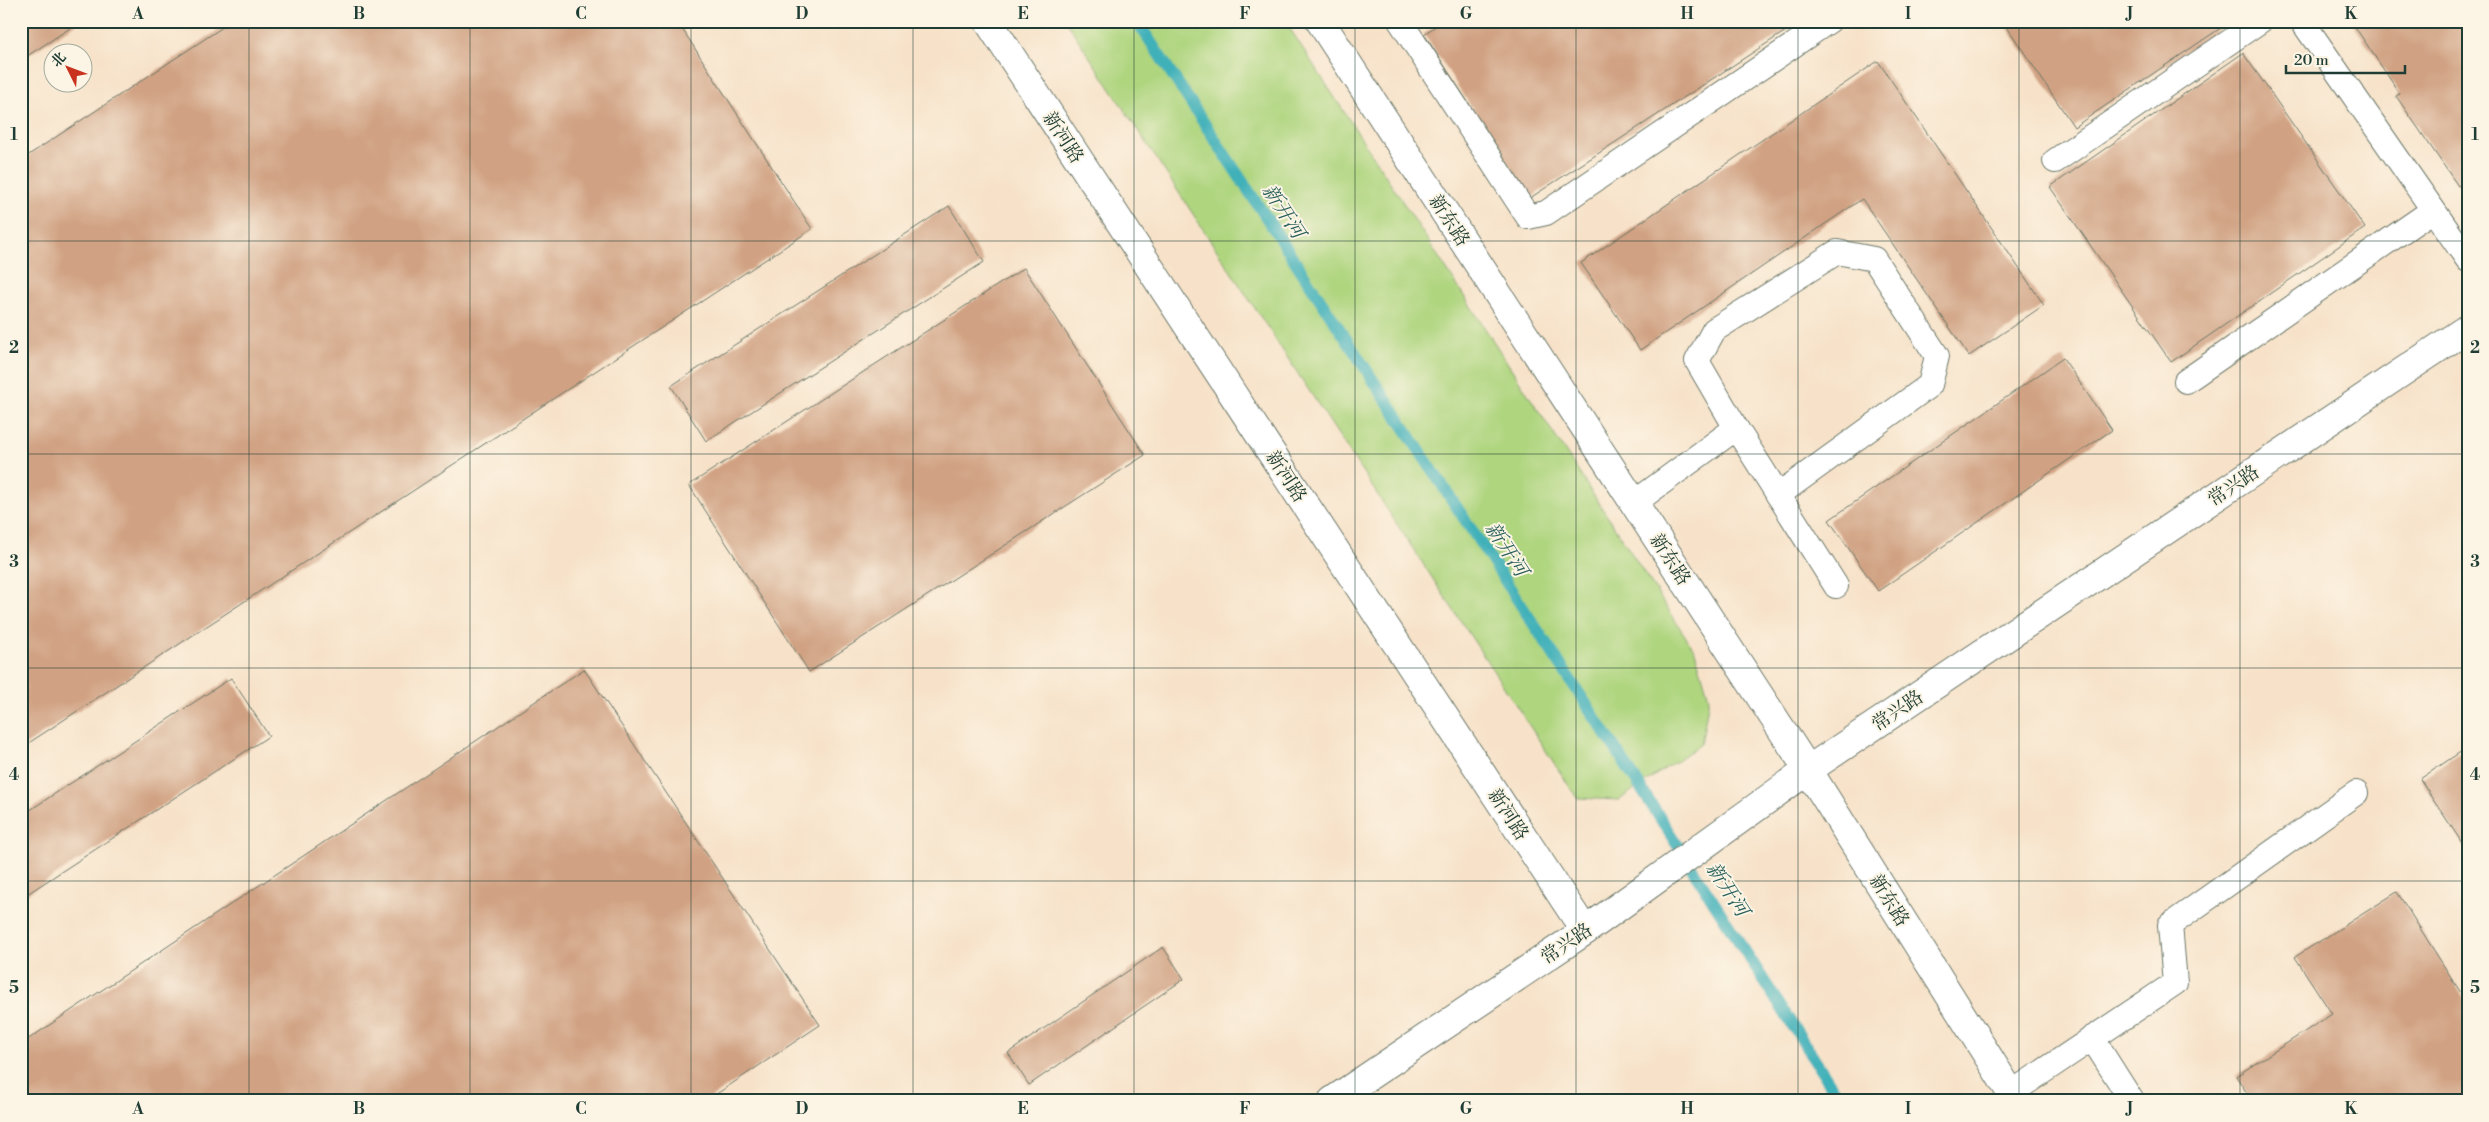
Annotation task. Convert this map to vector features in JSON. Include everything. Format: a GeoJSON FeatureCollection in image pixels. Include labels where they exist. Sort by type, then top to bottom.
{"type":"FeatureCollection","features":[{"type":"Feature","properties":{"kind":"street","name":"新河路"},"geometry":{"type":"LineString","coordinates":[[988,21],[1585,930]]}},
{"type":"Feature","properties":{"kind":"street","name":"新东路"},"geometry":{"type":"LineString","coordinates":[[1320,21],[1808,770],[2013,1097]]}},
{"type":"Feature","properties":{"kind":"street","name":"常兴路"},"geometry":{"type":"LineString","coordinates":[[1332,1101],[1585,930],[1808,770],[2468,328]]}},
{"type":"Feature","properties":{"kind":"lane"},"geometry":{"type":"LineString","coordinates":[[1400,21],[1528,217],[1546,213],[1829,21]]}},
{"type":"Feature","properties":{"kind":"lane"},"geometry":{"type":"LineString","coordinates":[[2054,161],[2260,21]]}},
{"type":"Feature","properties":{"kind":"lane"},"geometry":{"type":"LineString","coordinates":[[2302,21],[2468,260]]}},
{"type":"Feature","properties":{"kind":"lane"},"geometry":{"type":"LineString","coordinates":[[2186,380],[2432,210]]}},
{"type":"Feature","properties":{"kind":"lane"},"geometry":{"type":"LineString","coordinates":[[1778,495],[1930,385],[1937,356],[1874,259],[1837,252],[1714,330],[1697,361],[1736,428],[1778,495],[1836,586]]}},
{"type":"Feature","properties":{"kind":"lane"},"geometry":{"type":"LineString","coordinates":[[1634,503],[1736,428]]}},
{"type":"Feature","properties":{"kind":"lane"},"geometry":{"type":"LineString","coordinates":[[2013,1097],[2092,1038],[2175,983],[2170,925],[2356,792]]}},
{"type":"Feature","properties":{"kind":"lane"},"geometry":{"type":"LineString","coordinates":[[2092,1038],[2132,1101]]}},
{"type":"Feature","properties":{"kind":"green space"},"geometry":{"type":"Polygon","coordinates":[[[1066,21],[1285,21],[1695,651],[1709,698],[1701,744],[1619,800],[1577,798],[1066,21]]]}},
{"type":"Feature","properties":{"kind":"building"},"geometry":{"type":"Polygon","coordinates":[[[21,21],[81,21],[49,42],[42,42],[42,46],[21,60],[21,21]]]}},
{"type":"Feature","properties":{"kind":"building"},"geometry":{"type":"Polygon","coordinates":[[[232,21],[677,21],[812,229],[21,748],[21,160],[232,21]]]}},
{"type":"Feature","properties":{"kind":"building"},"geometry":{"type":"Polygon","coordinates":[[[1443,21],[1801,21],[1530,198],[1424,34],[1443,21]]]}},
{"type":"Feature","properties":{"kind":"building"},"geometry":{"type":"Polygon","coordinates":[[[2003,21],[2231,21],[2074,127],[2003,21]]]}},
{"type":"Feature","properties":{"kind":"building"},"geometry":{"type":"Polygon","coordinates":[[[2351,21],[2468,21],[2468,180],[2458,186],[2396,96],[2400,94],[2351,21]]]}},
{"type":"Feature","properties":{"kind":"building"},"geometry":{"type":"Polygon","coordinates":[[[2243,53],[2365,228],[2171,362],[2050,187],[2243,53]]]}},
{"type":"Feature","properties":{"kind":"building"},"geometry":{"type":"Polygon","coordinates":[[[1878,61],[2044,305],[1969,356],[1862,199],[1640,350],[1581,263],[1878,61]]]}},
{"type":"Feature","properties":{"kind":"building"},"geometry":{"type":"Polygon","coordinates":[[[949,206],[984,262],[706,441],[671,386],[949,206]]]}},
{"type":"Feature","properties":{"kind":"building"},"geometry":{"type":"Polygon","coordinates":[[[1024,268],[1145,455],[809,672],[689,485],[1024,268]]]}},
{"type":"Feature","properties":{"kind":"building"},"geometry":{"type":"Polygon","coordinates":[[[2063,358],[2112,430],[1878,591],[1829,520],[2063,358]]]}},
{"type":"Feature","properties":{"kind":"building"},"geometry":{"type":"Polygon","coordinates":[[[584,669],[820,1025],[706,1101],[21,1101],[21,1044],[584,669]]]}},
{"type":"Feature","properties":{"kind":"building"},"geometry":{"type":"Polygon","coordinates":[[[231,678],[269,736],[21,898],[21,816],[231,678]]]}},
{"type":"Feature","properties":{"kind":"building"},"geometry":{"type":"Polygon","coordinates":[[[2468,747],[2468,852],[2420,779],[2468,747]]]}},
{"type":"Feature","properties":{"kind":"building"},"geometry":{"type":"Polygon","coordinates":[[[2397,892],[2468,1004],[2468,1101],[2252,1101],[2236,1076],[2332,1014],[2295,957],[2397,892]]]}},
{"type":"Feature","properties":{"kind":"building"},"geometry":{"type":"Polygon","coordinates":[[[1163,947],[1184,979],[1029,1085],[1008,1053],[1163,947]]]}},
{"type":"Feature","properties":{"kind":"waterway","name":"新开河"},"geometry":{"type":"LineString","coordinates":[[1137,21],[1619,754],[1841,1101]]}}]}
